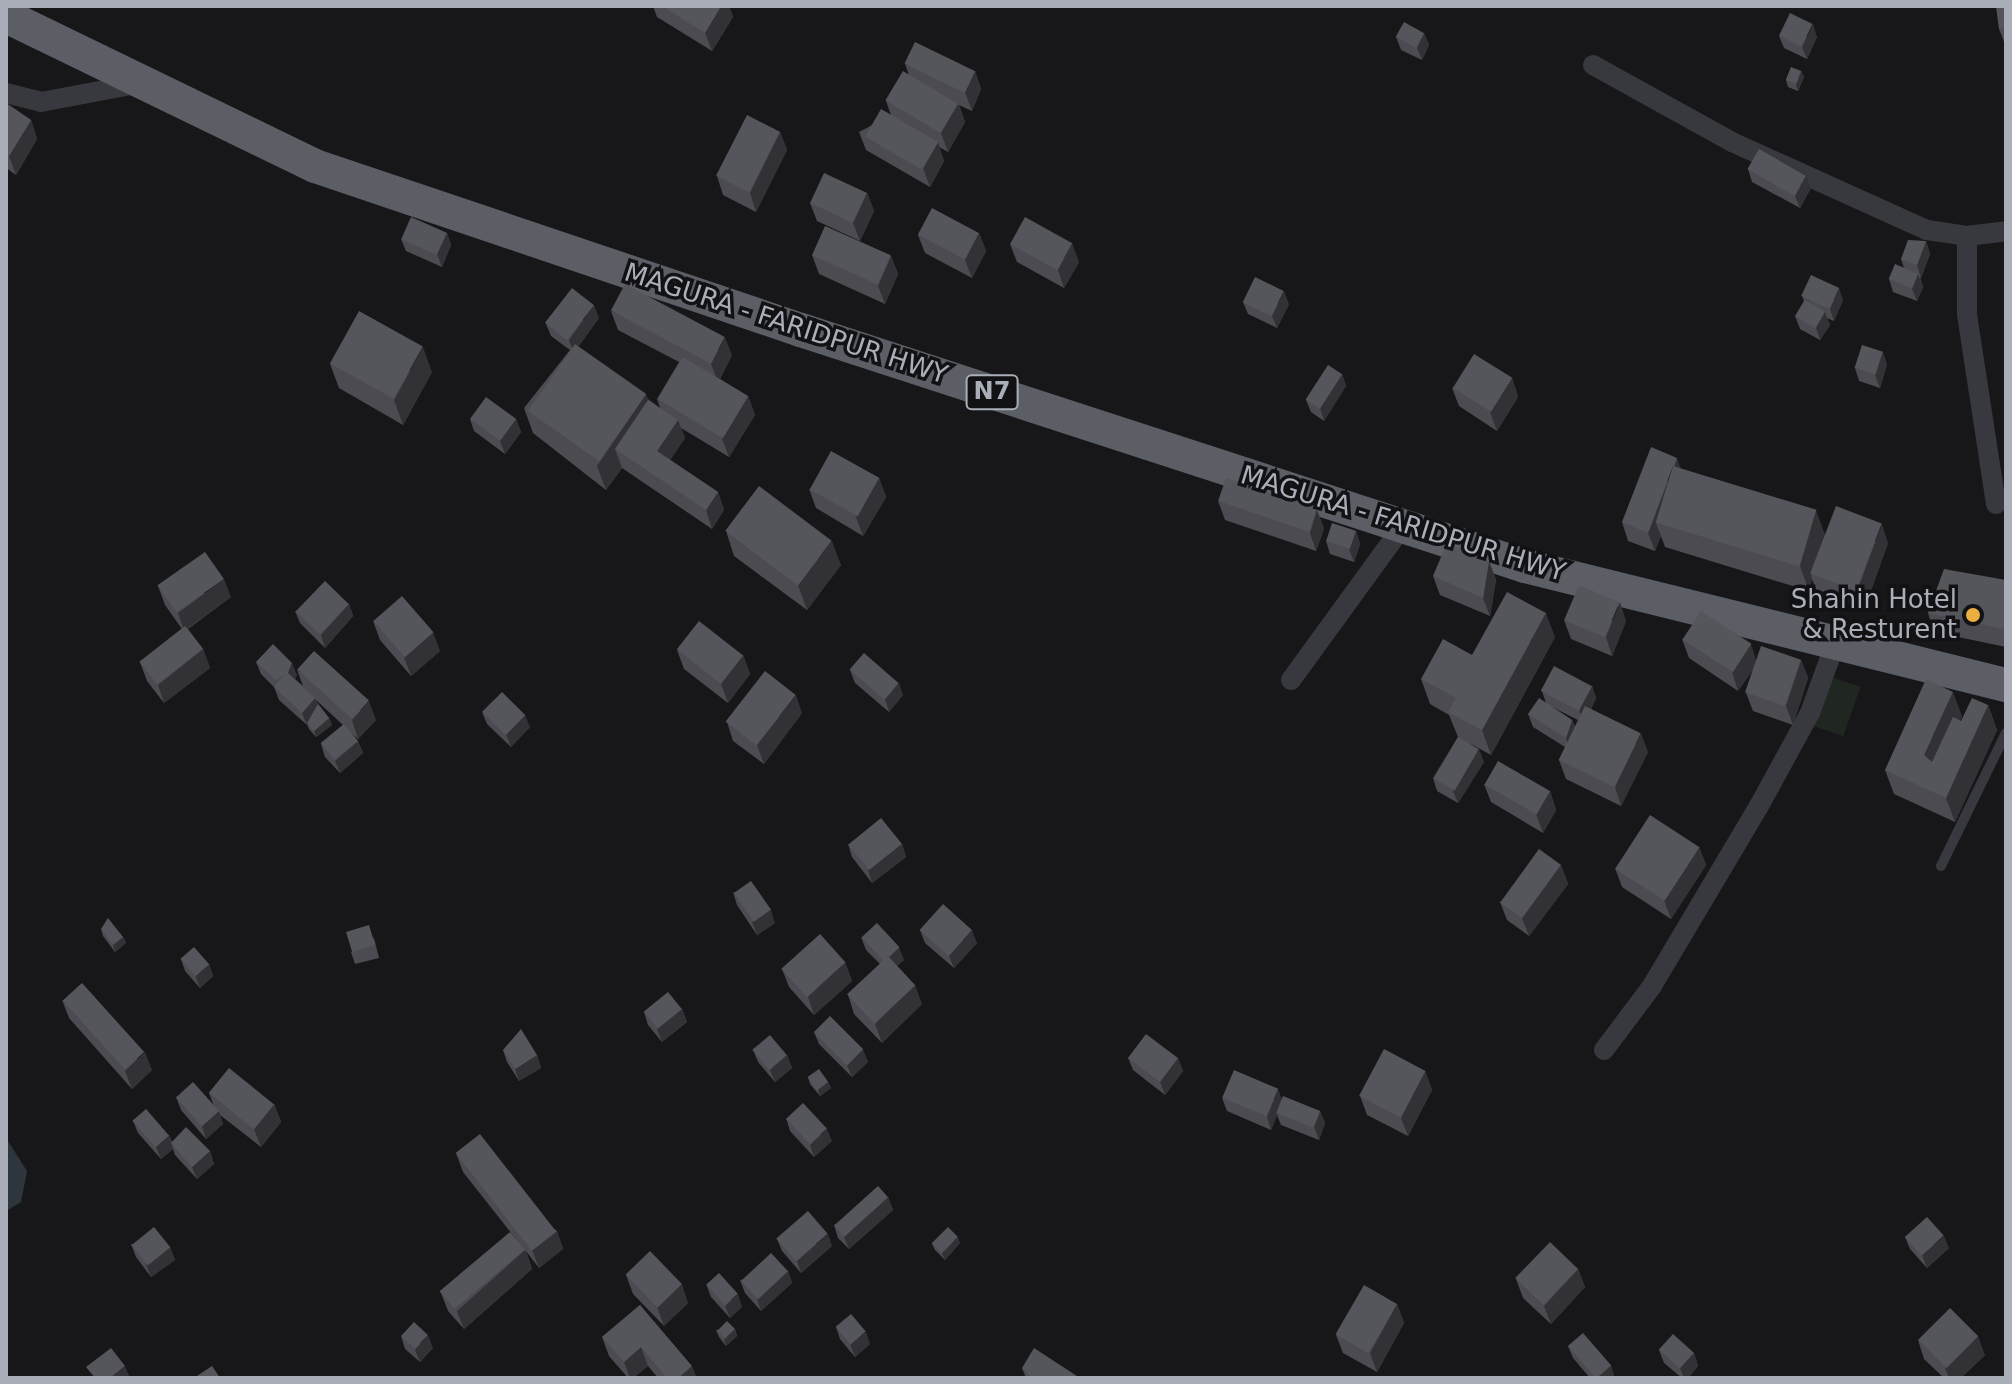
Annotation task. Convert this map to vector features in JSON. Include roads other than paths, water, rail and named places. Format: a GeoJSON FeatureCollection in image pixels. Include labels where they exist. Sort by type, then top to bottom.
{"type":"FeatureCollection","features":[{"type":"Feature","properties":{"kind":"highway","name":"MAGURA - FARIDPUR HWY"},"geometry":{"type":"LineString","coordinates":[[6,16],[136,84],[315,166],[1525,566],[2006,685]]}},
{"type":"Feature","properties":{"kind":"street"},"geometry":{"type":"LineString","coordinates":[[1593,65],[1732,142],[1927,230],[1967,236],[2006,231]]}},
{"type":"Feature","properties":{"kind":"street"},"geometry":{"type":"LineString","coordinates":[[6,93],[41,102],[136,84]]}},
{"type":"Feature","properties":{"kind":"street"},"geometry":{"type":"LineString","coordinates":[[1967,236],[1967,314],[1996,504]]}},
{"type":"Feature","properties":{"kind":"street"},"geometry":{"type":"LineString","coordinates":[[1291,680],[1403,526]]}},
{"type":"Feature","properties":{"kind":"street"},"geometry":{"type":"LineString","coordinates":[[1604,1050],[1652,986],[1759,806],[1810,713],[1836,641]]}},
{"type":"Feature","properties":{"kind":"lane"},"geometry":{"type":"LineString","coordinates":[[1941,866],[2006,733]]}},
{"type":"Feature","properties":{"kind":"place","name":"Shahin Hotel & Resturent"},"geometry":{"type":"Point","coordinates":[1973,615]}}]}
